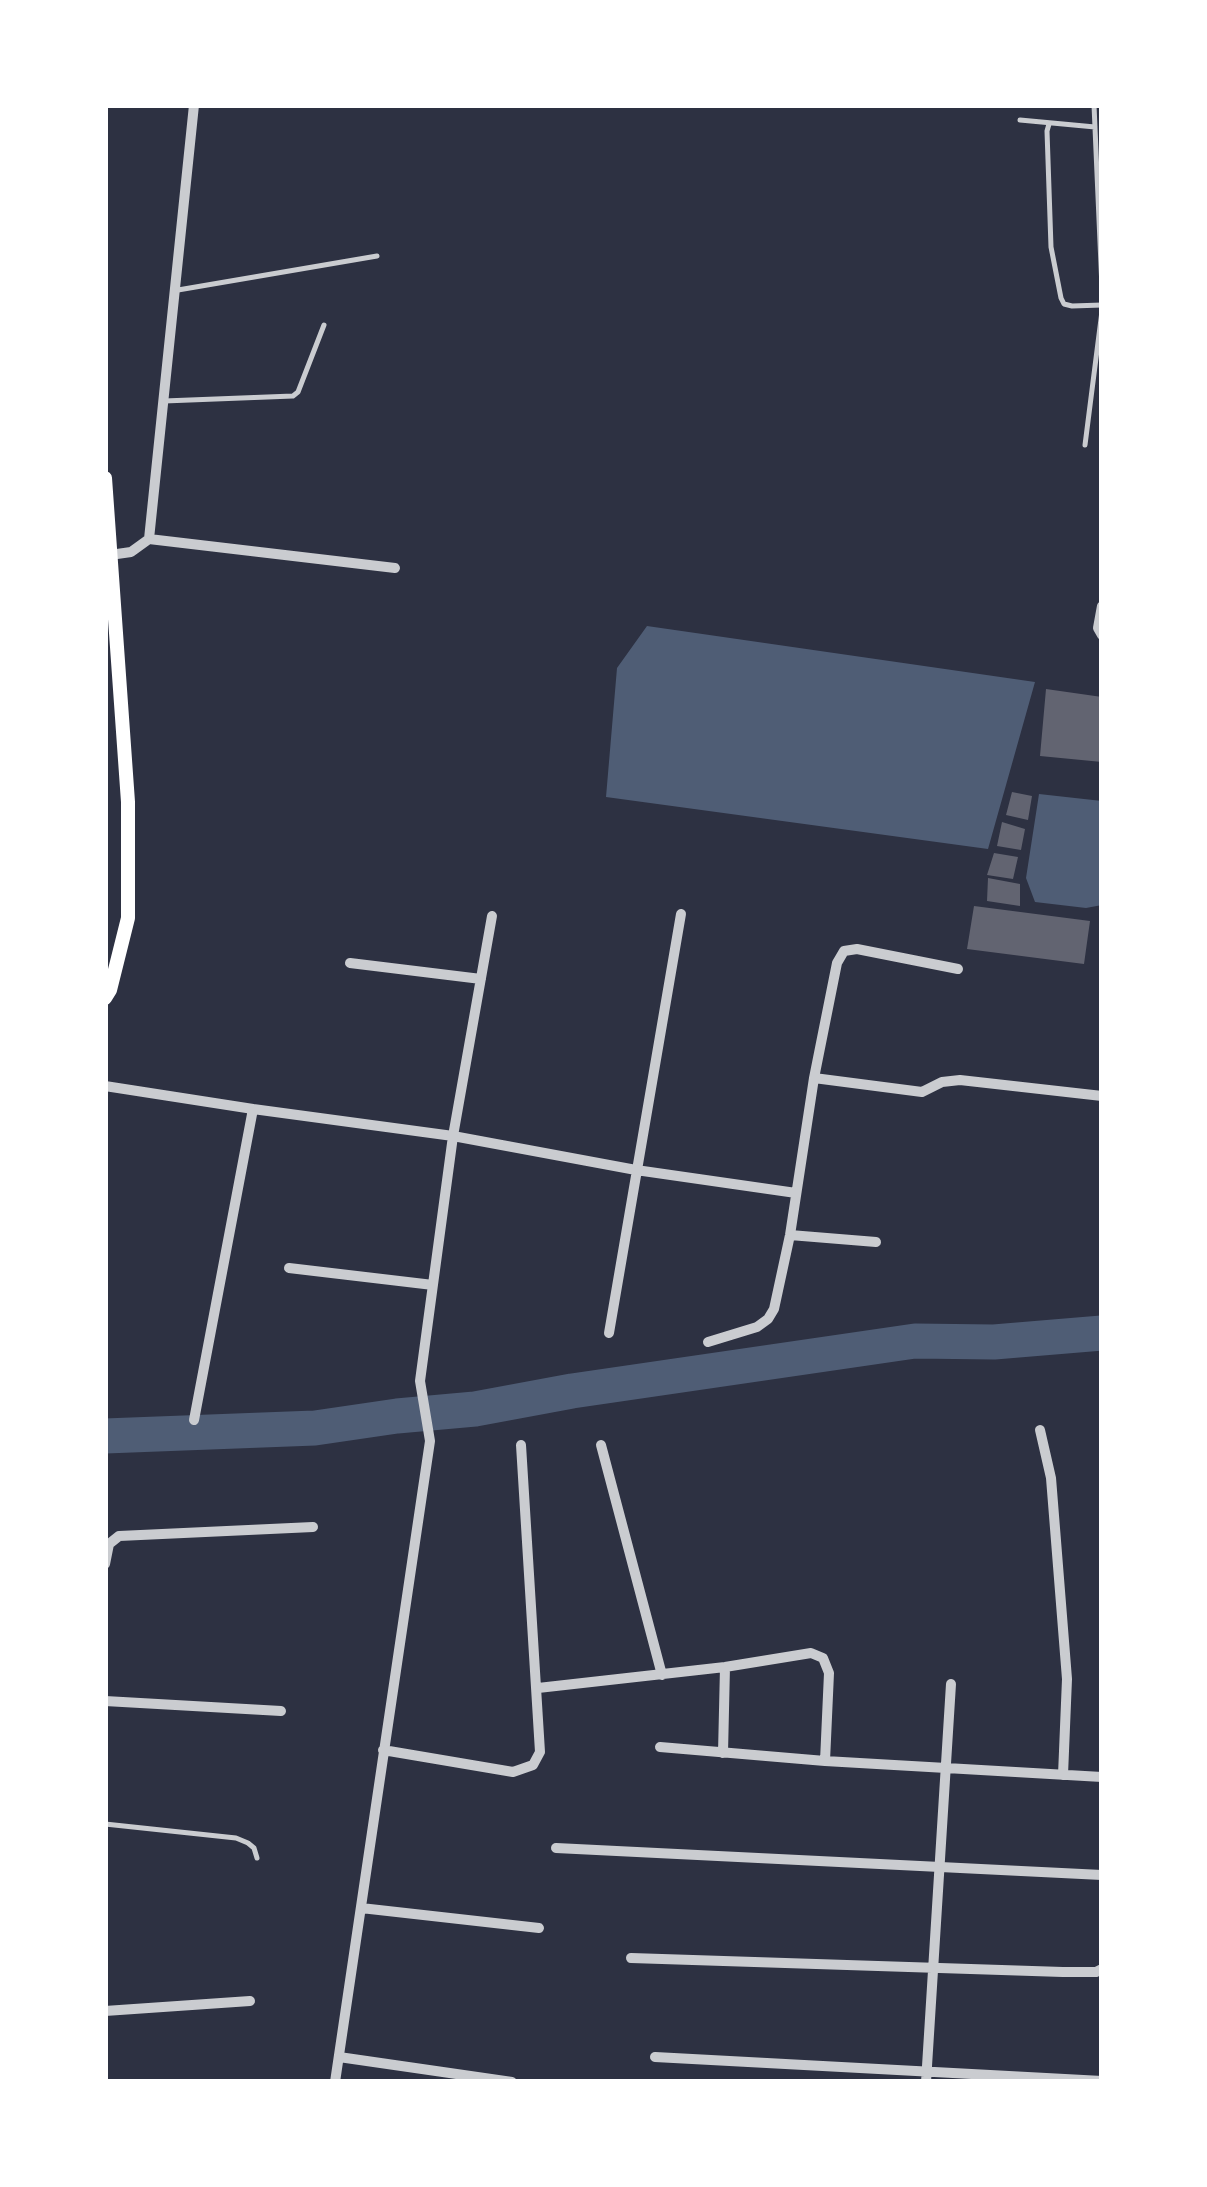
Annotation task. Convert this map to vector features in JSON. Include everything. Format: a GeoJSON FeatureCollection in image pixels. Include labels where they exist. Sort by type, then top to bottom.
{"type":"FeatureCollection","features":[{"type":"Feature","properties":{"kind":"main road"},"geometry":{"type":"LineString","coordinates":[[105,478],[128,802],[128,918],[105,998]]}},
{"type":"Feature","properties":{"kind":"street"},"geometry":{"type":"LineString","coordinates":[[149,538],[194,105]]}},
{"type":"Feature","properties":{"kind":"street"},"geometry":{"type":"LineString","coordinates":[[110,555],[130,552],[149,538],[395,568]]}},
{"type":"Feature","properties":{"kind":"street"},"geometry":{"type":"LineString","coordinates":[[1102,606],[1098,628],[1102,634]]}},
{"type":"Feature","properties":{"kind":"street"},"geometry":{"type":"LineString","coordinates":[[609,1333],[681,914]]}},
{"type":"Feature","properties":{"kind":"street"},"geometry":{"type":"LineString","coordinates":[[335,2082],[430,1441],[420,1380],[453,1136],[492,916]]}},
{"type":"Feature","properties":{"kind":"street"},"geometry":{"type":"LineString","coordinates":[[708,1342],[757,1326],[774,1309],[790,1235],[814,1078],[837,962],[844,951],[857,949],[958,969]]}},
{"type":"Feature","properties":{"kind":"street"},"geometry":{"type":"LineString","coordinates":[[350,963],[481,979]]}},
{"type":"Feature","properties":{"kind":"street"},"geometry":{"type":"LineString","coordinates":[[814,1078],[922,1092],[942,1082],[960,1080],[1102,1096]]}},
{"type":"Feature","properties":{"kind":"street"},"geometry":{"type":"LineString","coordinates":[[105,1086],[453,1136],[636,1170],[796,1193]]}},
{"type":"Feature","properties":{"kind":"street"},"geometry":{"type":"LineString","coordinates":[[194,1420],[253,1110]]}},
{"type":"Feature","properties":{"kind":"street"},"geometry":{"type":"LineString","coordinates":[[790,1235],[876,1242]]}},
{"type":"Feature","properties":{"kind":"street"},"geometry":{"type":"LineString","coordinates":[[289,1268],[433,1285]]}},
{"type":"Feature","properties":{"kind":"street"},"geometry":{"type":"LineString","coordinates":[[1040,1430],[1051,1478],[1067,1680],[1062,1775]]}},
{"type":"Feature","properties":{"kind":"street"},"geometry":{"type":"LineString","coordinates":[[383,1750],[513,1772],[534,1765],[540,1752],[520,1445]]}},
{"type":"Feature","properties":{"kind":"street"},"geometry":{"type":"LineString","coordinates":[[601,1445],[662,1675]]}},
{"type":"Feature","properties":{"kind":"street"},"geometry":{"type":"LineString","coordinates":[[105,1564],[108,1544],[119,1536],[313,1527]]}},
{"type":"Feature","properties":{"kind":"street"},"geometry":{"type":"LineString","coordinates":[[538,1688],[811,1653],[823,1658],[829,1673],[825,1761]]}},
{"type":"Feature","properties":{"kind":"street"},"geometry":{"type":"LineString","coordinates":[[723,1754],[725,1667]]}},
{"type":"Feature","properties":{"kind":"street"},"geometry":{"type":"LineString","coordinates":[[926,2077],[951,1684]]}},
{"type":"Feature","properties":{"kind":"street"},"geometry":{"type":"LineString","coordinates":[[105,1700],[281,1711]]}},
{"type":"Feature","properties":{"kind":"street"},"geometry":{"type":"LineString","coordinates":[[660,1747],[1102,1778]]}},
{"type":"Feature","properties":{"kind":"street"},"geometry":{"type":"LineString","coordinates":[[556,1848],[1102,1875]]}},
{"type":"Feature","properties":{"kind":"street"},"geometry":{"type":"LineString","coordinates":[[360,1908],[539,1928]]}},
{"type":"Feature","properties":{"kind":"street"},"geometry":{"type":"LineString","coordinates":[[630,1958],[1063,1972],[1102,1969]]}},
{"type":"Feature","properties":{"kind":"street"},"geometry":{"type":"LineString","coordinates":[[105,2011],[250,2000]]}},
{"type":"Feature","properties":{"kind":"street"},"geometry":{"type":"LineString","coordinates":[[339,2057],[512,2082]]}},
{"type":"Feature","properties":{"kind":"street"},"geometry":{"type":"LineString","coordinates":[[655,2057],[926,2077],[1102,2082]]}},
{"type":"Feature","properties":{"kind":"lane"},"geometry":{"type":"LineString","coordinates":[[1094,105],[1102,288]]}},
{"type":"Feature","properties":{"kind":"lane"},"geometry":{"type":"LineString","coordinates":[[1020,120],[1095,127]]}},
{"type":"Feature","properties":{"kind":"lane"},"geometry":{"type":"LineString","coordinates":[[1049,124],[1050,247],[1061,298],[1064,304],[1072,306],[1102,308],[1085,445]]}},
{"type":"Feature","properties":{"kind":"lane"},"geometry":{"type":"LineString","coordinates":[[175,290],[377,256]]}},
{"type":"Feature","properties":{"kind":"lane"},"geometry":{"type":"LineString","coordinates":[[163,401],[293,396],[324,325]]}},
{"type":"Feature","properties":{"kind":"lane"},"geometry":{"type":"LineString","coordinates":[[105,1824],[236,1838],[254,1848],[256,1858]]}},
{"type":"Feature","properties":{"kind":"water"},"geometry":{"type":"Polygon","coordinates":[[[647,626],[1035,682],[988,849],[606,797],[617,668],[647,626]]]}},
{"type":"Feature","properties":{"kind":"water"},"geometry":{"type":"Polygon","coordinates":[[[1039,794],[1102,801],[1102,905],[1086,908],[1035,902],[1026,878],[1039,794]]]}},
{"type":"Feature","properties":{"kind":"building"},"geometry":{"type":"Polygon","coordinates":[[[1046,689],[1102,697],[1102,762],[1040,756],[1046,689]]]}},
{"type":"Feature","properties":{"kind":"building"},"geometry":{"type":"Polygon","coordinates":[[[1012,792],[1032,796],[1028,820],[1006,815],[1012,792]]]}},
{"type":"Feature","properties":{"kind":"building"},"geometry":{"type":"Polygon","coordinates":[[[1002,822],[1025,829],[1021,850],[997,846],[1002,822]]]}},
{"type":"Feature","properties":{"kind":"building"},"geometry":{"type":"Polygon","coordinates":[[[994,853],[1018,857],[1013,879],[987,875],[994,853]]]}},
{"type":"Feature","properties":{"kind":"building"},"geometry":{"type":"Polygon","coordinates":[[[988,878],[1020,884],[1020,906],[987,901],[988,878]]]}},
{"type":"Feature","properties":{"kind":"building"},"geometry":{"type":"Polygon","coordinates":[[[974,906],[1090,921],[1084,964],[967,949],[974,906]]]}},
{"type":"Feature","properties":{"kind":"waterway"},"geometry":{"type":"LineString","coordinates":[[105,1436],[315,1428],[475,1409],[915,1341],[994,1342],[1102,1333]]}}]}
